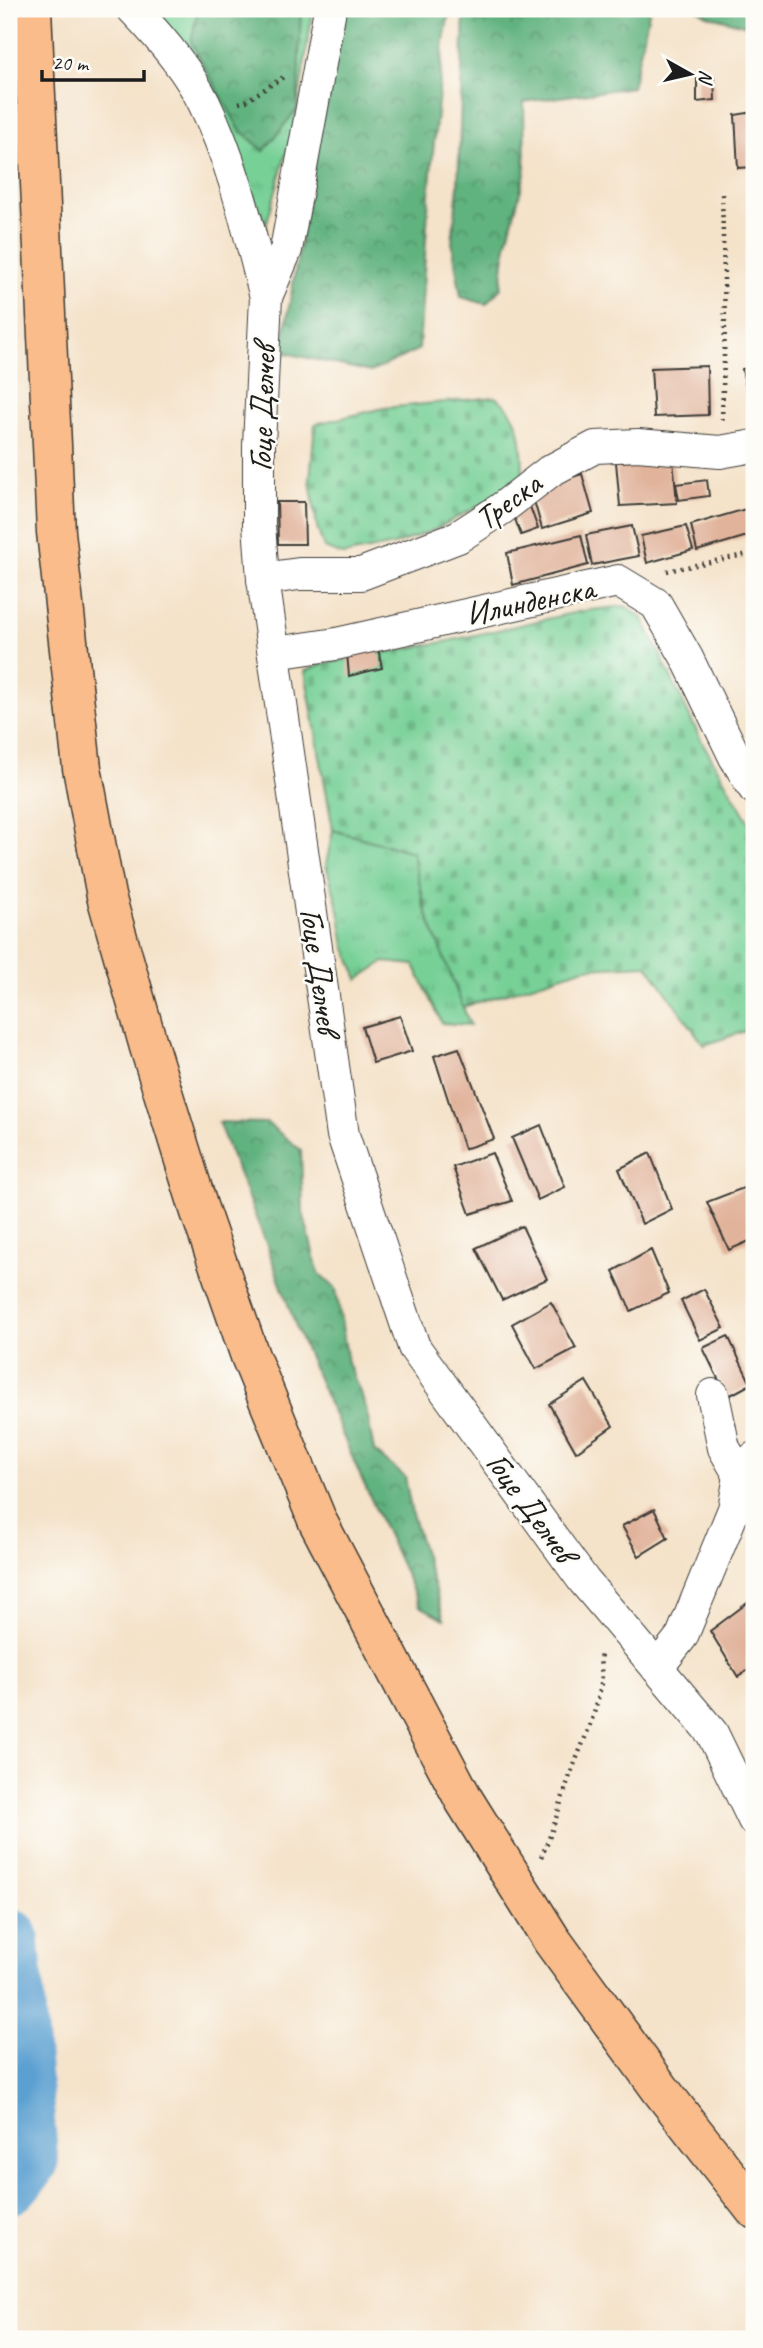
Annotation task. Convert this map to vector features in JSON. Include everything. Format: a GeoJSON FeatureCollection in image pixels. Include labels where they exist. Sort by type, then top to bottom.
{"type":"FeatureCollection","features":[{"type":"Feature","properties":{"kind":"main road"},"geometry":{"type":"LineString","coordinates":[[32,9],[56,532],[82,768],[106,896],[199,1209],[250,1356],[318,1521],[464,1800],[551,1939],[661,2090],[754,2209]]}},
{"type":"Feature","properties":{"kind":"street"},"geometry":{"type":"LineString","coordinates":[[133,9],[173,55],[208,111],[237,188],[266,297]]}},
{"type":"Feature","properties":{"kind":"street","name":"Гоце Делчев"},"geometry":{"type":"LineString","coordinates":[[330,9],[286,250],[266,297],[259,445],[259,524],[263,579],[343,1135],[414,1347],[584,1581],[712,1733],[754,1820]]}},
{"type":"Feature","properties":{"kind":"street","name":"Треска"},"geometry":{"type":"LineString","coordinates":[[263,579],[299,574],[361,574],[458,537],[550,471],[595,447],[638,445],[720,452],[754,446]]}},
{"type":"Feature","properties":{"kind":"street","name":"Илинденска"},"geometry":{"type":"LineString","coordinates":[[275,653],[336,644],[618,581],[656,604],[687,658],[735,757],[754,788]]}},
{"type":"Feature","properties":{"kind":"street"},"geometry":{"type":"LineString","coordinates":[[657,1668],[682,1636],[734,1509],[747,1467],[724,1448],[713,1395]]}},
{"type":"Feature","properties":{"kind":"path"},"geometry":{"type":"LineString","coordinates":[[208,111],[246,101],[323,50]]}},
{"type":"Feature","properties":{"kind":"path"},"geometry":{"type":"LineString","coordinates":[[720,452],[725,324],[723,192]]}},
{"type":"Feature","properties":{"kind":"path"},"geometry":{"type":"LineString","coordinates":[[618,581],[754,553]]}},
{"type":"Feature","properties":{"kind":"path"},"geometry":{"type":"LineString","coordinates":[[524,1896],[555,1827],[568,1781],[591,1725],[602,1682],[599,1663],[602,1643],[625,1630]]}},
{"type":"Feature","properties":{"kind":"green space"},"geometry":{"type":"Polygon","coordinates":[[[141,9],[313,9],[296,118],[266,226],[206,82],[141,9]]]}},
{"type":"Feature","properties":{"kind":"green space"},"geometry":{"type":"Polygon","coordinates":[[[198,9],[301,9],[297,109],[264,151],[240,130],[191,42],[198,9]]]}},
{"type":"Feature","properties":{"kind":"green space"},"geometry":{"type":"Polygon","coordinates":[[[346,9],[450,9],[444,41],[429,194],[419,349],[371,372],[281,352],[323,114],[346,9]]]}},
{"type":"Feature","properties":{"kind":"green space"},"geometry":{"type":"Polygon","coordinates":[[[464,9],[650,9],[632,87],[524,102],[525,174],[506,245],[501,288],[486,304],[461,297],[452,242],[458,186],[464,9]]]}},
{"type":"Feature","properties":{"kind":"green space"},"geometry":{"type":"Polygon","coordinates":[[[697,9],[754,9],[754,28],[707,15],[697,9]]]}},
{"type":"Feature","properties":{"kind":"green space"},"geometry":{"type":"Polygon","coordinates":[[[495,397],[511,412],[516,421],[521,441],[523,474],[495,497],[436,529],[394,545],[343,555],[324,548],[317,527],[310,480],[315,424],[384,408],[495,397]]]}},
{"type":"Feature","properties":{"kind":"green space"},"geometry":{"type":"Polygon","coordinates":[[[625,606],[643,619],[700,738],[754,831],[754,1028],[704,1045],[647,965],[585,968],[463,1007],[427,914],[412,852],[333,830],[305,671],[322,664],[444,642],[582,611],[625,606]]]}},
{"type":"Feature","properties":{"kind":"green space"},"geometry":{"type":"Polygon","coordinates":[[[333,830],[412,852],[423,904],[470,1025],[442,1023],[414,965],[384,962],[358,979],[345,946],[339,910],[326,865],[333,830]]]}},
{"type":"Feature","properties":{"kind":"green space"},"geometry":{"type":"Polygon","coordinates":[[[218,1122],[267,1123],[301,1150],[303,1212],[318,1272],[336,1289],[348,1363],[366,1407],[374,1451],[405,1477],[412,1514],[444,1619],[420,1606],[360,1475],[298,1332],[218,1122]]]}},
{"type":"Feature","properties":{"kind":"building"},"geometry":{"type":"Polygon","coordinates":[[[714,77],[715,100],[697,102],[697,78],[714,77]]]}},
{"type":"Feature","properties":{"kind":"building"},"geometry":{"type":"Polygon","coordinates":[[[754,112],[754,167],[738,168],[735,115],[754,112]]]}},
{"type":"Feature","properties":{"kind":"building"},"geometry":{"type":"Polygon","coordinates":[[[707,366],[708,415],[654,417],[651,368],[707,366]]]}},
{"type":"Feature","properties":{"kind":"building"},"geometry":{"type":"Polygon","coordinates":[[[754,367],[754,423],[753,423],[742,369],[754,367]]]}},
{"type":"Feature","properties":{"kind":"building"},"geometry":{"type":"Polygon","coordinates":[[[673,459],[677,503],[620,506],[616,462],[673,459]]]}},
{"type":"Feature","properties":{"kind":"building"},"geometry":{"type":"Polygon","coordinates":[[[582,474],[593,513],[542,529],[531,490],[582,474]]]}},
{"type":"Feature","properties":{"kind":"building"},"geometry":{"type":"Polygon","coordinates":[[[707,480],[709,496],[679,500],[676,484],[707,480]]]}},
{"type":"Feature","properties":{"kind":"building"},"geometry":{"type":"Polygon","coordinates":[[[528,501],[538,529],[521,535],[510,506],[528,501]]]}},
{"type":"Feature","properties":{"kind":"building"},"geometry":{"type":"Polygon","coordinates":[[[277,502],[304,502],[305,544],[278,544],[277,502]]]}},
{"type":"Feature","properties":{"kind":"building"},"geometry":{"type":"Polygon","coordinates":[[[746,509],[754,534],[697,551],[691,525],[746,509]]]}},
{"type":"Feature","properties":{"kind":"building"},"geometry":{"type":"Polygon","coordinates":[[[632,526],[639,556],[592,565],[586,535],[632,526]]]}},
{"type":"Feature","properties":{"kind":"building"},"geometry":{"type":"Polygon","coordinates":[[[686,526],[693,550],[647,563],[641,536],[686,526]]]}},
{"type":"Feature","properties":{"kind":"building"},"geometry":{"type":"Polygon","coordinates":[[[581,535],[588,565],[513,585],[507,553],[581,535]]]}},
{"type":"Feature","properties":{"kind":"building"},"geometry":{"type":"Polygon","coordinates":[[[378,648],[382,668],[349,676],[347,653],[378,648]]]}},
{"type":"Feature","properties":{"kind":"building"},"geometry":{"type":"Polygon","coordinates":[[[400,1016],[412,1051],[373,1063],[362,1027],[400,1016]]]}},
{"type":"Feature","properties":{"kind":"building"},"geometry":{"type":"Polygon","coordinates":[[[459,1048],[494,1139],[464,1149],[434,1056],[459,1048]]]}},
{"type":"Feature","properties":{"kind":"building"},"geometry":{"type":"Polygon","coordinates":[[[541,1125],[565,1187],[538,1200],[512,1138],[541,1125]]]}},
{"type":"Feature","properties":{"kind":"building"},"geometry":{"type":"Polygon","coordinates":[[[492,1153],[512,1201],[470,1214],[453,1167],[492,1153]]]}},
{"type":"Feature","properties":{"kind":"building"},"geometry":{"type":"Polygon","coordinates":[[[650,1153],[672,1209],[642,1224],[619,1169],[650,1153]]]}},
{"type":"Feature","properties":{"kind":"building"},"geometry":{"type":"Polygon","coordinates":[[[751,1185],[754,1193],[754,1239],[729,1250],[707,1202],[751,1185]]]}},
{"type":"Feature","properties":{"kind":"building"},"geometry":{"type":"Polygon","coordinates":[[[522,1226],[547,1279],[502,1300],[476,1248],[522,1226]]]}},
{"type":"Feature","properties":{"kind":"building"},"geometry":{"type":"Polygon","coordinates":[[[651,1250],[669,1293],[631,1311],[613,1271],[651,1250]]]}},
{"type":"Feature","properties":{"kind":"building"},"geometry":{"type":"Polygon","coordinates":[[[704,1289],[724,1328],[700,1340],[681,1301],[704,1289]]]}},
{"type":"Feature","properties":{"kind":"building"},"geometry":{"type":"Polygon","coordinates":[[[551,1302],[576,1348],[536,1369],[512,1324],[551,1302]]]}},
{"type":"Feature","properties":{"kind":"building"},"geometry":{"type":"Polygon","coordinates":[[[728,1336],[751,1384],[727,1397],[703,1348],[728,1336]]]}},
{"type":"Feature","properties":{"kind":"building"},"geometry":{"type":"Polygon","coordinates":[[[586,1381],[613,1426],[576,1452],[549,1404],[586,1381]]]}},
{"type":"Feature","properties":{"kind":"building"},"geometry":{"type":"Polygon","coordinates":[[[654,1509],[668,1538],[639,1556],[622,1526],[654,1509]]]}},
{"type":"Feature","properties":{"kind":"building"},"geometry":{"type":"Polygon","coordinates":[[[754,1598],[754,1666],[738,1677],[710,1631],[754,1598]]]}},
{"type":"Feature","properties":{"kind":"waterway","name":"Треска"},"geometry":{"type":"LineString","coordinates":[[9,1938],[28,2162],[9,2184]]}}]}
